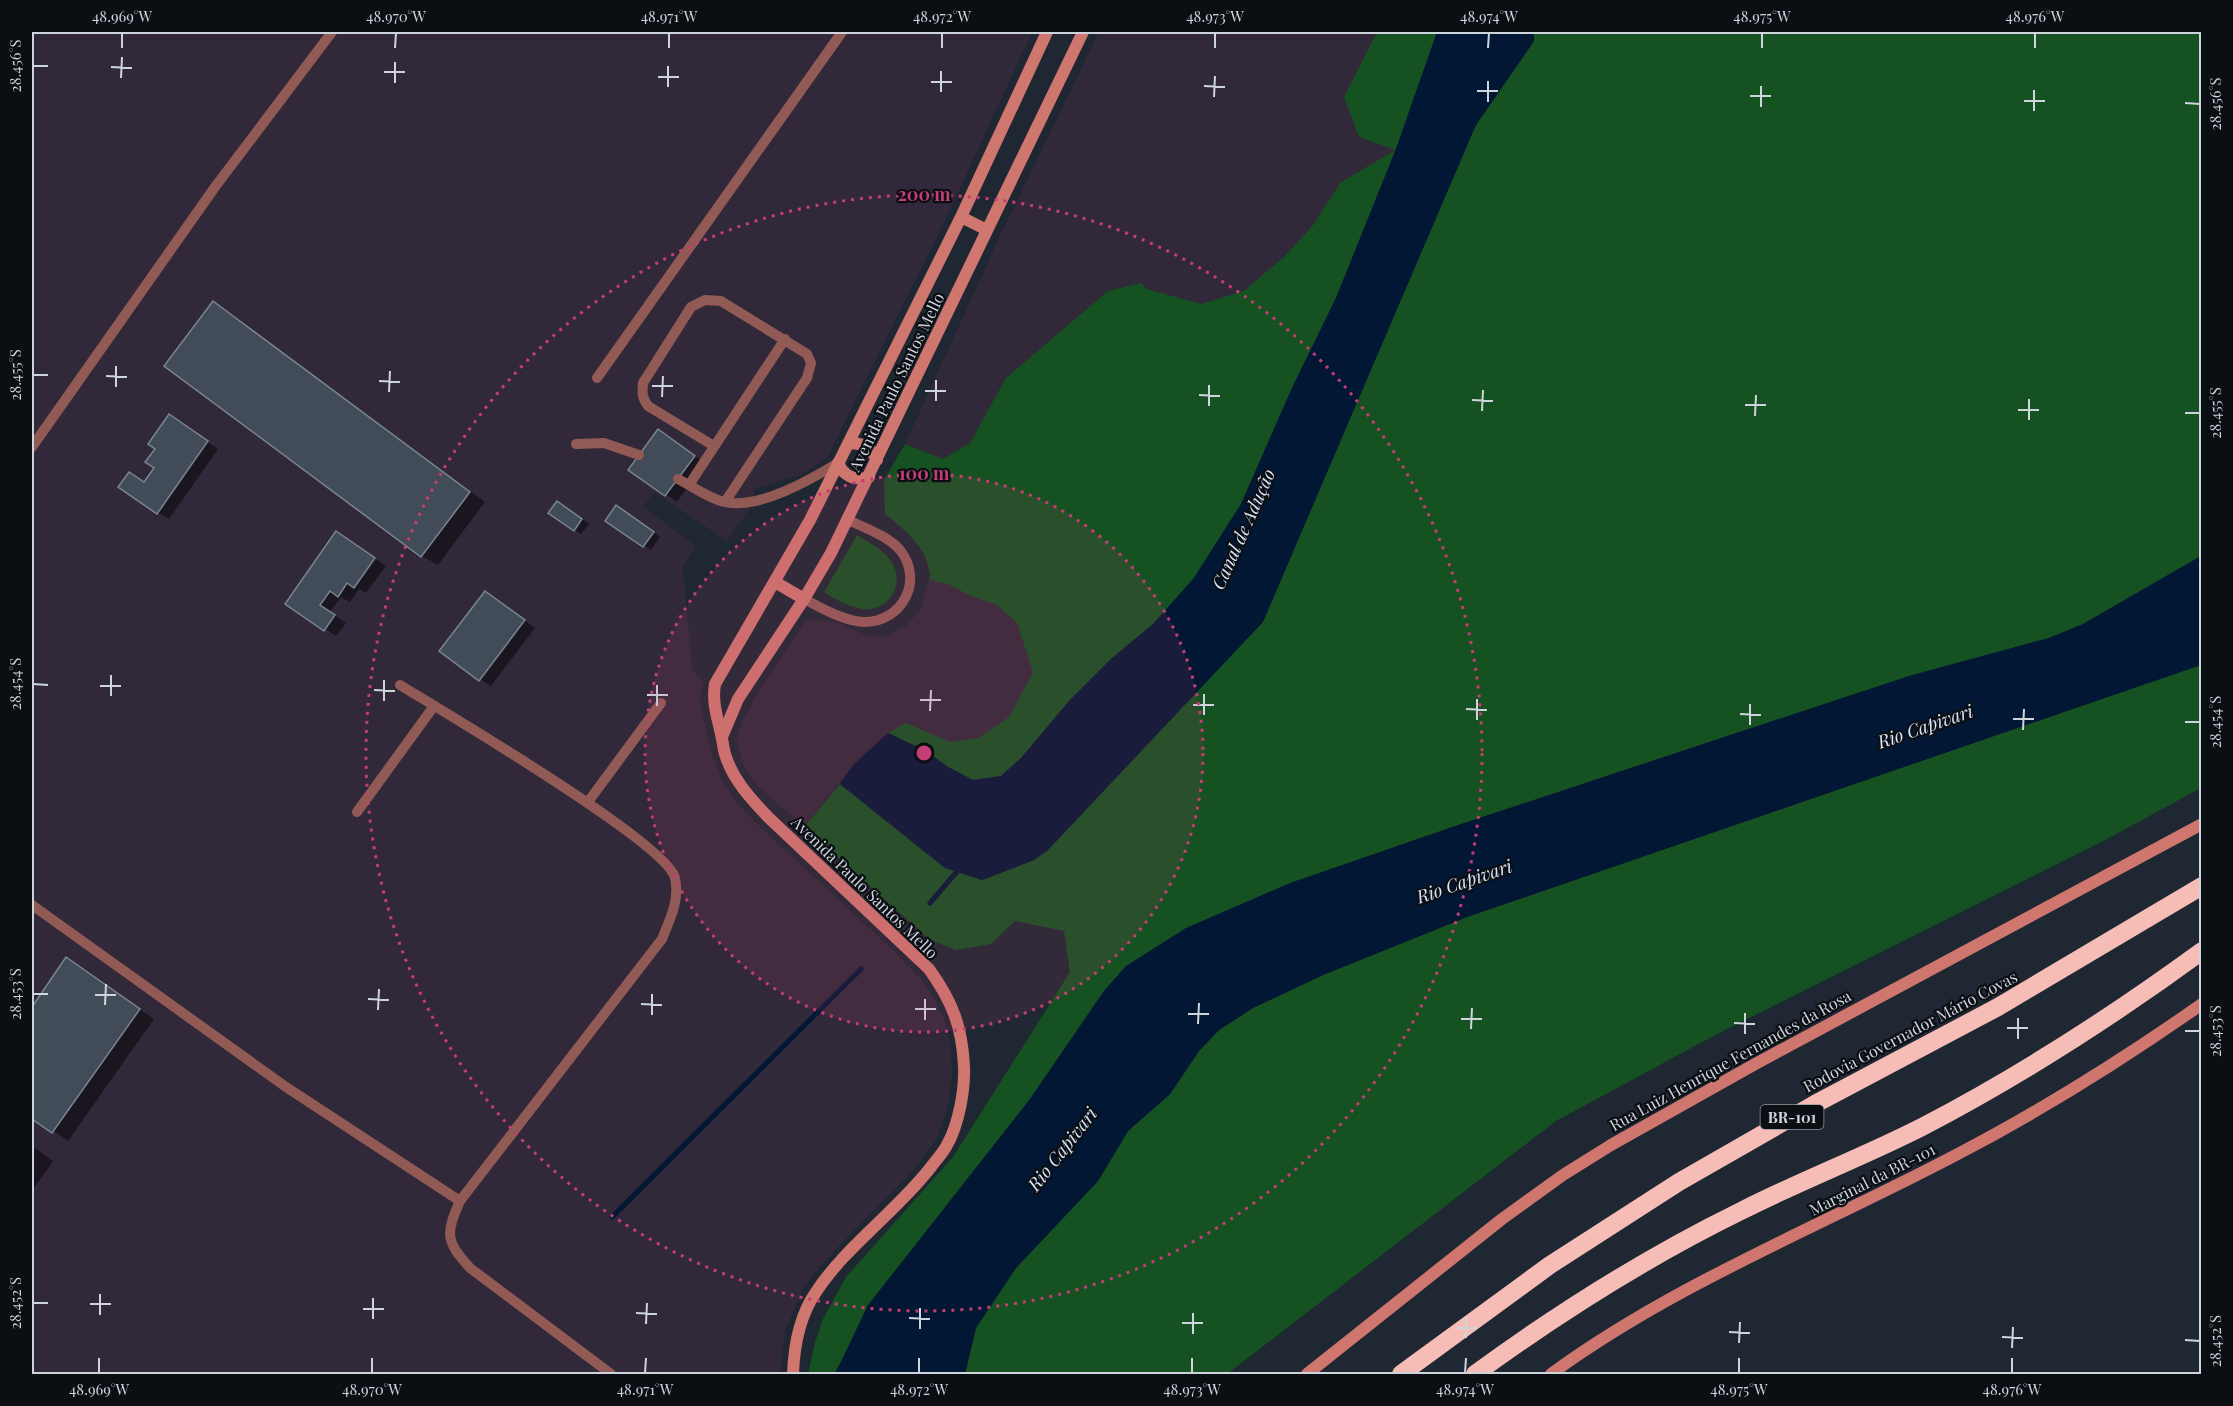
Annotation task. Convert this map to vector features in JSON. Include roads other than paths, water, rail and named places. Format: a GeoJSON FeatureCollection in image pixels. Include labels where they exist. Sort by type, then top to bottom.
{"type":"FeatureCollection","features":[{"type":"Feature","properties":{"kind":"highway","name":"Rodovia Governador Mário Covas"},"geometry":{"type":"LineString","coordinates":[[1401,1374],[1550,1265],[1679,1182],[1815,1104],[1998,1007],[2202,886]]}},
{"type":"Feature","properties":{"kind":"highway"},"geometry":{"type":"LineString","coordinates":[[1475,1374],[1563,1312],[1628,1271],[1685,1239],[1921,1127],[2021,1072],[2112,1014],[2202,951]]}},
{"type":"Feature","properties":{"kind":"street","name":"Avenida Paulo Santos Mello"},"geometry":{"type":"LineString","coordinates":[[793,1374],[798,1335],[816,1292],[841,1262],[918,1184],[948,1145],[960,1109],[965,1078],[963,1044],[945,992],[928,969],[768,817],[748,796],[734,776],[725,755],[713,698],[715,684],[795,548],[848,444],[961,217],[1047,32]]}},
{"type":"Feature","properties":{"kind":"street","name":"Avenida Paulo Santos Mello"},"geometry":{"type":"LineString","coordinates":[[722,737],[738,699],[804,599],[848,520],[1083,32]]}},
{"type":"Feature","properties":{"kind":"street"},"geometry":{"type":"LineString","coordinates":[[961,217],[987,230]]}},
{"type":"Feature","properties":{"kind":"street"},"geometry":{"type":"LineString","coordinates":[[848,444],[855,443],[869,448],[877,460]]}},
{"type":"Feature","properties":{"kind":"street"},"geometry":{"type":"LineString","coordinates":[[838,463],[847,475],[862,479],[869,477]]}},
{"type":"Feature","properties":{"kind":"street"},"geometry":{"type":"LineString","coordinates":[[775,582],[804,599]]}},
{"type":"Feature","properties":{"kind":"street","name":"Rua Luiz Henrique Fernandes da Rosa"},"geometry":{"type":"LineString","coordinates":[[1307,1374],[1502,1219],[1563,1175],[1611,1145],[1767,1057],[2202,824]]}},
{"type":"Feature","properties":{"kind":"street","name":"Marginal da BR-101"},"geometry":{"type":"LineString","coordinates":[[1551,1374],[1585,1349],[1686,1291],[1954,1157],[2014,1124],[2120,1060],[2202,1004]]}},
{"type":"Feature","properties":{"kind":"lane"},"geometry":{"type":"LineString","coordinates":[[32,447],[215,187],[332,32]]}},
{"type":"Feature","properties":{"kind":"lane"},"geometry":{"type":"LineString","coordinates":[[597,378],[842,32]]}},
{"type":"Feature","properties":{"kind":"lane"},"geometry":{"type":"LineString","coordinates":[[714,446],[648,406],[643,400],[642,391],[643,383],[691,307],[705,300],[721,301],[785,339],[807,354],[811,363],[807,378],[725,502]]}},
{"type":"Feature","properties":{"kind":"lane"},"geometry":{"type":"LineString","coordinates":[[689,485],[785,339]]}},
{"type":"Feature","properties":{"kind":"lane"},"geometry":{"type":"LineString","coordinates":[[576,444],[604,443],[639,455]]}},
{"type":"Feature","properties":{"kind":"lane"},"geometry":{"type":"LineString","coordinates":[[678,478],[725,502],[755,501],[810,480],[838,463]]}},
{"type":"Feature","properties":{"kind":"lane"},"geometry":{"type":"LineString","coordinates":[[804,599],[837,615],[864,622],[883,619],[899,609],[910,587],[909,567],[899,549],[884,538],[848,520]]}},
{"type":"Feature","properties":{"kind":"lane"},"geometry":{"type":"LineString","coordinates":[[400,685],[588,802],[661,857],[675,876],[675,906],[662,939],[460,1202],[450,1223],[452,1247],[470,1268],[611,1374]]}},
{"type":"Feature","properties":{"kind":"lane"},"geometry":{"type":"LineString","coordinates":[[588,802],[661,703]]}},
{"type":"Feature","properties":{"kind":"lane"},"geometry":{"type":"LineString","coordinates":[[357,812],[434,706]]}},
{"type":"Feature","properties":{"kind":"lane"},"geometry":{"type":"LineString","coordinates":[[32,904],[286,1087],[460,1202]]}},
{"type":"Feature","properties":{"kind":"water","name":"Canal de Adução"},"geometry":{"type":"Polygon","coordinates":[[[1437,32],[1534,32],[1534,41],[1476,125],[1263,622],[1048,850],[1034,860],[982,880],[945,868],[840,784],[854,764],[888,733],[926,751],[948,767],[973,780],[1001,776],[1021,758],[1070,700],[1111,659],[1153,624],[1194,578],[1241,504],[1292,388],[1336,298],[1396,149],[1437,32]]]}},
{"type":"Feature","properties":{"kind":"water","name":"Rio Capivari"},"geometry":{"type":"Polygon","coordinates":[[[2201,556],[2201,665],[1467,917],[1323,975],[1253,1008],[1219,1030],[1199,1051],[1170,1094],[1128,1131],[1098,1181],[1016,1268],[976,1328],[965,1374],[835,1374],[868,1305],[1030,1099],[1104,991],[1126,966],[1186,928],[1290,883],[1458,825],[1909,676],[2049,638],[2083,624],[2201,556]]]}},
{"type":"Feature","properties":{"kind":"waterway"},"geometry":{"type":"LineString","coordinates":[[930,903],[960,868]]}},
{"type":"Feature","properties":{"kind":"waterway"},"geometry":{"type":"LineString","coordinates":[[612,1217],[861,969]]}}]}
